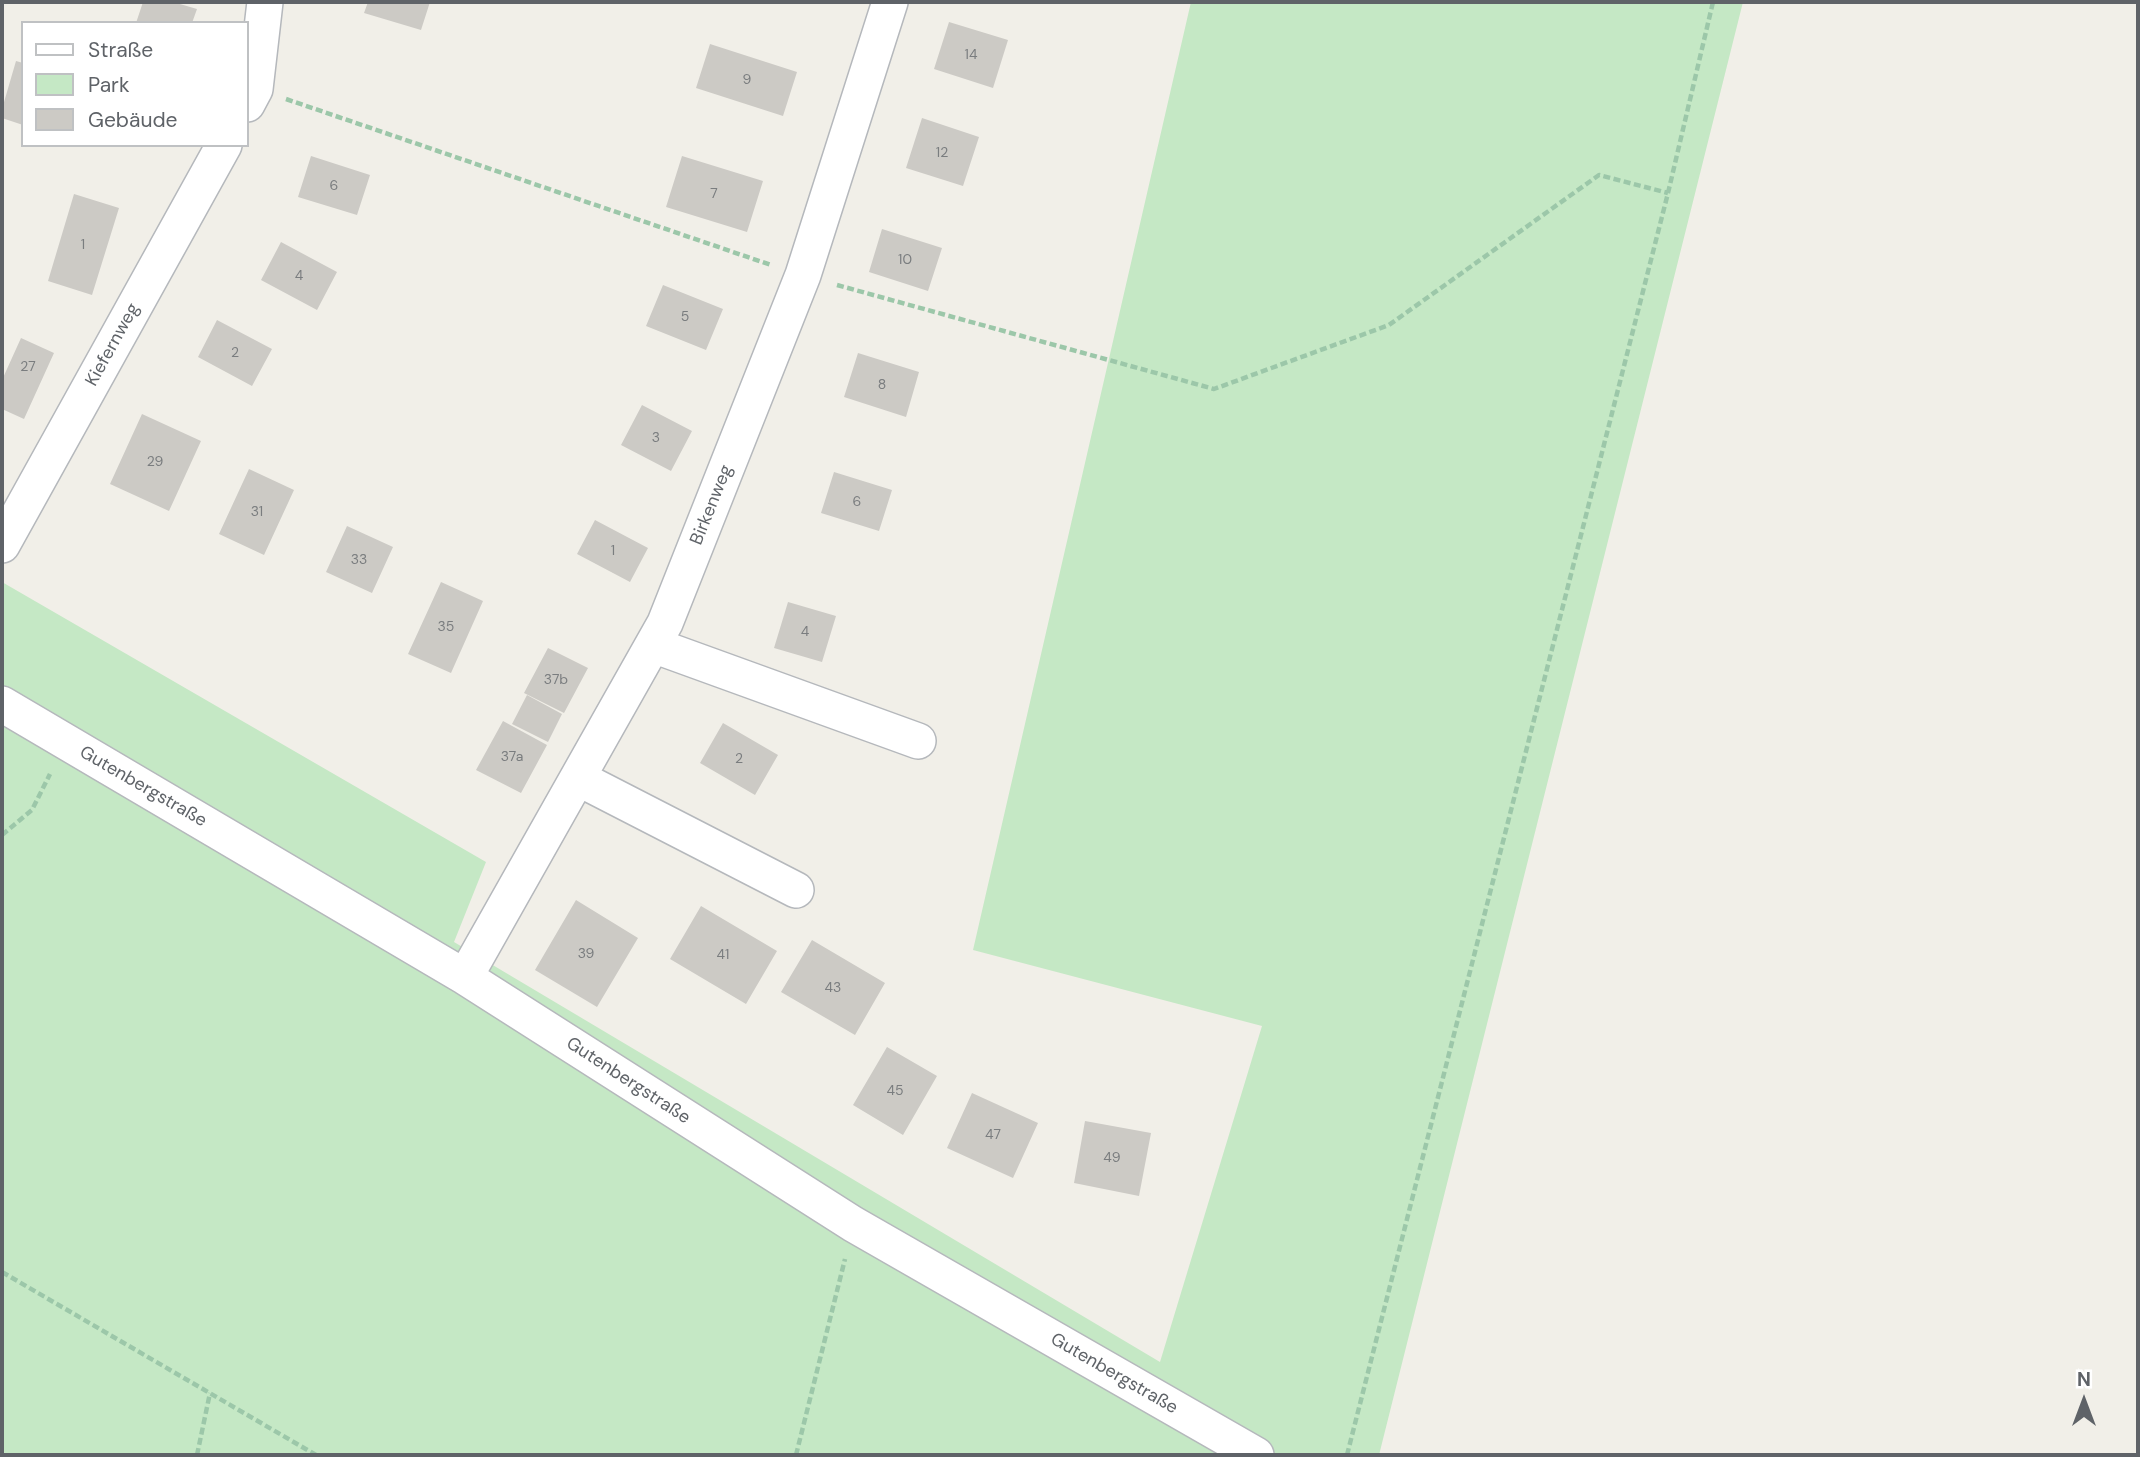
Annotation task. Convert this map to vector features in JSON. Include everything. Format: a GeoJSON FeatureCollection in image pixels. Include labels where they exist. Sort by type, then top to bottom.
{"type":"FeatureCollection","features":[{"type":"Feature","properties":{"kind":"street"},"geometry":{"type":"LineString","coordinates":[[251,97],[265,2]]}},
{"type":"Feature","properties":{"kind":"street","name":"Birkenweg"},"geometry":{"type":"LineString","coordinates":[[465,977],[665,623],[803,275],[890,2]]}},
{"type":"Feature","properties":{"kind":"street","name":"Kiefernweg"},"geometry":{"type":"LineString","coordinates":[[2,545],[223,147]]}},
{"type":"Feature","properties":{"kind":"street"},"geometry":{"type":"LineString","coordinates":[[653,645],[918,741]]}},
{"type":"Feature","properties":{"kind":"street","name":"Gutenbergstraße"},"geometry":{"type":"LineString","coordinates":[[2,704],[465,977],[853,1224],[1256,1455]]}},
{"type":"Feature","properties":{"kind":"street"},"geometry":{"type":"LineString","coordinates":[[578,778],[796,890]]}},
{"type":"Feature","properties":{"kind":"path"},"geometry":{"type":"LineString","coordinates":[[1348,1455],[1668,193],[1713,2]]}},
{"type":"Feature","properties":{"kind":"path"},"geometry":{"type":"LineString","coordinates":[[251,97],[803,275],[1214,390],[1390,325],[1599,175],[1668,193]]}},
{"type":"Feature","properties":{"kind":"path"},"geometry":{"type":"LineString","coordinates":[[2,835],[32,810],[66,742]]}},
{"type":"Feature","properties":{"kind":"path"},"geometry":{"type":"LineString","coordinates":[[796,1455],[853,1224]]}},
{"type":"Feature","properties":{"kind":"path"},"geometry":{"type":"LineString","coordinates":[[2,1272],[316,1455]]}},
{"type":"Feature","properties":{"kind":"path"},"geometry":{"type":"LineString","coordinates":[[197,1455],[210,1393]]}},
{"type":"Feature","properties":{"kind":"green space"},"geometry":{"type":"Polygon","coordinates":[[[1191,2],[1743,2],[1379,1455],[2,1455],[2,582],[486,862],[454,942],[1160,1362],[1262,1026],[973,950],[1191,2]]]}},
{"type":"Feature","properties":{"kind":"building"},"geometry":{"type":"Polygon","coordinates":[[[143,2],[173,2],[197,9],[193,21],[137,21],[143,2]]]}},
{"type":"Feature","properties":{"kind":"building"},"geometry":{"type":"Polygon","coordinates":[[[368,2],[430,2],[421,30],[364,13],[368,2]]]}},
{"type":"Feature","properties":{"kind":"building"},"geometry":{"type":"Polygon","coordinates":[[[949,22],[1008,40],[993,88],[934,69],[949,22]]]}},
{"type":"Feature","properties":{"kind":"building"},"geometry":{"type":"Polygon","coordinates":[[[710,44],[797,72],[783,116],[696,88],[710,44]]]}},
{"type":"Feature","properties":{"kind":"building"},"geometry":{"type":"Polygon","coordinates":[[[16,61],[21,62],[21,124],[2,118],[2,109],[16,61]]]}},
{"type":"Feature","properties":{"kind":"building"},"geometry":{"type":"Polygon","coordinates":[[[922,118],[979,137],[963,186],[906,168],[922,118]]]}},
{"type":"Feature","properties":{"kind":"building"},"geometry":{"type":"Polygon","coordinates":[[[311,156],[370,175],[357,215],[298,197],[311,156]]]}},
{"type":"Feature","properties":{"kind":"building"},"geometry":{"type":"Polygon","coordinates":[[[682,156],[763,181],[747,232],[666,207],[682,156]]]}},
{"type":"Feature","properties":{"kind":"building"},"geometry":{"type":"Polygon","coordinates":[[[74,194],[119,208],[92,295],[48,281],[74,194]]]}},
{"type":"Feature","properties":{"kind":"building"},"geometry":{"type":"Polygon","coordinates":[[[882,229],[942,248],[928,291],[869,272],[882,229]]]}},
{"type":"Feature","properties":{"kind":"building"},"geometry":{"type":"Polygon","coordinates":[[[281,242],[337,272],[317,310],[261,280],[281,242]]]}},
{"type":"Feature","properties":{"kind":"building"},"geometry":{"type":"Polygon","coordinates":[[[663,285],[723,309],[706,350],[646,326],[663,285]]]}},
{"type":"Feature","properties":{"kind":"building"},"geometry":{"type":"Polygon","coordinates":[[[217,320],[272,349],[252,386],[198,357],[217,320]]]}},
{"type":"Feature","properties":{"kind":"building"},"geometry":{"type":"Polygon","coordinates":[[[21,338],[54,353],[24,419],[2,409],[2,380],[21,338]]]}},
{"type":"Feature","properties":{"kind":"building"},"geometry":{"type":"Polygon","coordinates":[[[858,353],[919,372],[906,417],[844,397],[858,353]]]}},
{"type":"Feature","properties":{"kind":"building"},"geometry":{"type":"Polygon","coordinates":[[[642,405],[692,431],[671,471],[621,445],[642,405]]]}},
{"type":"Feature","properties":{"kind":"building"},"geometry":{"type":"Polygon","coordinates":[[[142,414],[201,441],[169,511],[110,484],[142,414]]]}},
{"type":"Feature","properties":{"kind":"building"},"geometry":{"type":"Polygon","coordinates":[[[249,469],[294,490],[264,555],[219,534],[249,469]]]}},
{"type":"Feature","properties":{"kind":"building"},"geometry":{"type":"Polygon","coordinates":[[[834,472],[892,490],[879,531],[821,513],[834,472]]]}},
{"type":"Feature","properties":{"kind":"building"},"geometry":{"type":"Polygon","coordinates":[[[595,520],[648,548],[630,582],[577,554],[595,520]]]}},
{"type":"Feature","properties":{"kind":"building"},"geometry":{"type":"Polygon","coordinates":[[[347,526],[393,547],[372,593],[326,572],[347,526]]]}},
{"type":"Feature","properties":{"kind":"building"},"geometry":{"type":"Polygon","coordinates":[[[441,582],[483,601],[451,673],[408,654],[441,582]]]}},
{"type":"Feature","properties":{"kind":"building"},"geometry":{"type":"Polygon","coordinates":[[[788,602],[836,616],[822,662],[774,648],[788,602]]]}},
{"type":"Feature","properties":{"kind":"building"},"geometry":{"type":"Polygon","coordinates":[[[548,648],[588,668],[564,713],[524,693],[548,648]]]}},
{"type":"Feature","properties":{"kind":"building"},"geometry":{"type":"Polygon","coordinates":[[[527,695],[562,714],[548,742],[512,724],[527,695]]]}},
{"type":"Feature","properties":{"kind":"building"},"geometry":{"type":"Polygon","coordinates":[[[503,721],[547,745],[521,793],[476,770],[503,721]]]}},
{"type":"Feature","properties":{"kind":"building"},"geometry":{"type":"Polygon","coordinates":[[[723,723],[778,755],[755,795],[700,763],[723,723]]]}},
{"type":"Feature","properties":{"kind":"building"},"geometry":{"type":"Polygon","coordinates":[[[576,900],[638,938],[597,1007],[535,970],[576,900]]]}},
{"type":"Feature","properties":{"kind":"building"},"geometry":{"type":"Polygon","coordinates":[[[701,906],[777,951],[746,1004],[670,959],[701,906]]]}},
{"type":"Feature","properties":{"kind":"building"},"geometry":{"type":"Polygon","coordinates":[[[812,940],[885,983],[855,1035],[781,992],[812,940]]]}},
{"type":"Feature","properties":{"kind":"building"},"geometry":{"type":"Polygon","coordinates":[[[887,1047],[937,1076],[903,1135],[853,1105],[887,1047]]]}},
{"type":"Feature","properties":{"kind":"building"},"geometry":{"type":"Polygon","coordinates":[[[972,1093],[1038,1123],[1013,1178],[947,1148],[972,1093]]]}},
{"type":"Feature","properties":{"kind":"building"},"geometry":{"type":"Polygon","coordinates":[[[1085,1121],[1151,1133],[1139,1196],[1074,1183],[1085,1121]]]}}]}
